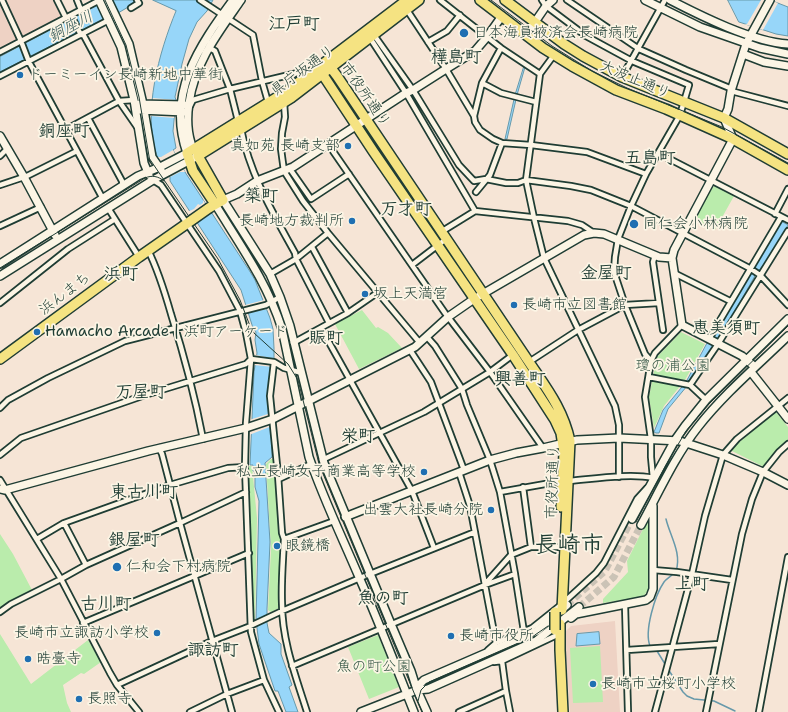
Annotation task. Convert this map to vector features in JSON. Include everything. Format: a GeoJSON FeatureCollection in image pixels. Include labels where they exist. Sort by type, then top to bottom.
{"type":"FeatureCollection","features":[{"type":"Feature","properties":{"kind":"highway","name":"県庁坂通り"},"geometry":{"type":"LineString","coordinates":[[188,157],[240,125],[284,102],[323,75],[327,67],[407,0]]}},
{"type":"Feature","properties":{"kind":"highway","name":"県庁坂通り"},"geometry":{"type":"LineString","coordinates":[[240,125],[268,102],[287,91],[310,74],[327,67],[372,36],[419,0]]}},
{"type":"Feature","properties":{"kind":"highway","name":"大波止通り"},"geometry":{"type":"LineString","coordinates":[[480,0],[554,55],[616,90],[680,115],[733,139],[788,170]]}},
{"type":"Feature","properties":{"kind":"highway","name":"大波止通り"},"geometry":{"type":"LineString","coordinates":[[506,0],[535,23],[583,56],[622,77],[724,118],[788,154]]}},
{"type":"Feature","properties":{"kind":"highway","name":"市役所通り"},"geometry":{"type":"LineString","coordinates":[[327,67],[365,119],[483,294],[566,442]]}},
{"type":"Feature","properties":{"kind":"highway","name":"市役所通り"},"geometry":{"type":"LineString","coordinates":[[323,75],[474,299],[517,353],[529,362],[559,407],[567,426],[558,630],[558,712]]}},
{"type":"Feature","properties":{"kind":"highway"},"geometry":{"type":"LineString","coordinates":[[188,157],[216,204]]}},
{"type":"Feature","properties":{"kind":"highway","name":"浜んまち"},"geometry":{"type":"LineString","coordinates":[[0,359],[148,250],[216,204]]}},
{"type":"Feature","properties":{"kind":"highway","name":"市役所通り"},"geometry":{"type":"LineString","coordinates":[[560,608],[559,548],[565,481]]}},
{"type":"Feature","properties":{"kind":"highway","name":"市役所通り"},"geometry":{"type":"LineString","coordinates":[[558,630],[563,712]]}},
{"type":"Feature","properties":{"kind":"street"},"geometry":{"type":"LineString","coordinates":[[2,0],[29,62],[103,199]]}},
{"type":"Feature","properties":{"kind":"street"},"geometry":{"type":"LineString","coordinates":[[57,0],[66,18]]}},
{"type":"Feature","properties":{"kind":"street"},"geometry":{"type":"LineString","coordinates":[[77,0],[81,10]]}},
{"type":"Feature","properties":{"kind":"street"},"geometry":{"type":"LineString","coordinates":[[0,52],[21,43],[100,0],[113,18],[128,44],[148,107],[152,157],[163,170]]}},
{"type":"Feature","properties":{"kind":"street"},"geometry":{"type":"LineString","coordinates":[[108,0],[135,105],[147,172],[153,180],[161,185],[190,221],[240,311],[246,333],[251,359],[246,428],[246,492],[253,624],[251,632],[264,680],[279,712]]}},
{"type":"Feature","properties":{"kind":"street"},"geometry":{"type":"LineString","coordinates":[[200,0],[253,35],[262,81],[268,102]]}},
{"type":"Feature","properties":{"kind":"street"},"geometry":{"type":"LineString","coordinates":[[225,17],[232,0]]}},
{"type":"Feature","properties":{"kind":"street"},"geometry":{"type":"LineString","coordinates":[[0,276],[153,180],[163,170],[188,157],[189,133],[183,109],[185,84],[194,58],[206,46],[225,17],[241,0]]}},
{"type":"Feature","properties":{"kind":"street"},"geometry":{"type":"LineString","coordinates":[[440,0],[501,48],[540,74]]}},
{"type":"Feature","properties":{"kind":"street"},"geometry":{"type":"LineString","coordinates":[[526,35],[535,23],[544,3],[553,0]]}},
{"type":"Feature","properties":{"kind":"street"},"geometry":{"type":"LineString","coordinates":[[567,0],[639,49],[731,90],[788,106]]}},
{"type":"Feature","properties":{"kind":"street"},"geometry":{"type":"LineString","coordinates":[[645,0],[700,27],[771,52],[788,54]]}},
{"type":"Feature","properties":{"kind":"street"},"geometry":{"type":"LineString","coordinates":[[622,77],[665,0]]}},
{"type":"Feature","properties":{"kind":"street"},"geometry":{"type":"LineString","coordinates":[[670,0],[750,35],[761,39],[788,44]]}},
{"type":"Feature","properties":{"kind":"street"},"geometry":{"type":"LineString","coordinates":[[682,325],[676,274],[672,258],[674,250],[733,139],[724,118],[728,109],[731,90],[746,44],[770,0]]}},
{"type":"Feature","properties":{"kind":"street"},"geometry":{"type":"LineString","coordinates":[[131,8],[138,1]]}},
{"type":"Feature","properties":{"kind":"street"},"geometry":{"type":"LineString","coordinates":[[544,3],[586,36],[632,61],[689,85],[680,115],[646,174],[631,206],[618,239],[614,264],[614,272],[625,306],[645,354],[651,361]]}},
{"type":"Feature","properties":{"kind":"street"},"geometry":{"type":"LineString","coordinates":[[407,10],[446,69],[474,116],[475,122],[480,130],[493,139],[502,143],[586,152],[646,174]]}},
{"type":"Feature","properties":{"kind":"street"},"geometry":{"type":"LineString","coordinates":[[71,15],[119,101],[139,130]]}},
{"type":"Feature","properties":{"kind":"street"},"geometry":{"type":"LineString","coordinates":[[428,42],[447,31],[460,15]]}},
{"type":"Feature","properties":{"kind":"street"},"geometry":{"type":"LineString","coordinates":[[216,204],[237,194],[257,181],[287,170],[475,50],[487,37],[502,16]]}},
{"type":"Feature","properties":{"kind":"street"},"geometry":{"type":"LineString","coordinates":[[0,76],[113,18]]}},
{"type":"Feature","properties":{"kind":"street"},"geometry":{"type":"LineString","coordinates":[[372,36],[413,90],[459,165],[474,181],[486,179],[506,183],[518,183],[526,180],[591,190],[631,206],[751,269],[760,275],[788,305]]}},
{"type":"Feature","properties":{"kind":"street"},"geometry":{"type":"LineString","coordinates":[[372,36],[475,211]]}},
{"type":"Feature","properties":{"kind":"street"},"geometry":{"type":"LineString","coordinates":[[206,46],[215,52],[230,89],[251,168],[329,323]]}},
{"type":"Feature","properties":{"kind":"street"},"geometry":{"type":"LineString","coordinates":[[474,116],[482,83],[501,48]]}},
{"type":"Feature","properties":{"kind":"street"},"geometry":{"type":"LineString","coordinates":[[743,54],[764,62],[788,66]]}},
{"type":"Feature","properties":{"kind":"street"},"geometry":{"type":"LineString","coordinates":[[554,55],[540,74],[526,180],[544,258],[615,406],[619,425],[619,477]]}},
{"type":"Feature","properties":{"kind":"street"},"geometry":{"type":"LineString","coordinates":[[65,130],[119,101],[148,107],[183,109],[193,100],[230,89],[306,71],[310,74]]}},
{"type":"Feature","properties":{"kind":"street"},"geometry":{"type":"LineString","coordinates":[[482,83],[502,93],[536,102]]}},
{"type":"Feature","properties":{"kind":"street"},"geometry":{"type":"LineString","coordinates":[[284,102],[285,117],[281,149],[287,170],[303,201],[377,293],[420,343]]}},
{"type":"Feature","properties":{"kind":"street"},"geometry":{"type":"LineString","coordinates":[[88,118],[122,181],[123,186]]}},
{"type":"Feature","properties":{"kind":"street"},"geometry":{"type":"LineString","coordinates":[[0,136],[58,239]]}},
{"type":"Feature","properties":{"kind":"street"},"geometry":{"type":"LineString","coordinates":[[476,192],[490,175],[502,143]]}},
{"type":"Feature","properties":{"kind":"street"},"geometry":{"type":"LineString","coordinates":[[328,144],[448,317],[490,372],[544,448]]}},
{"type":"Feature","properties":{"kind":"street"},"geometry":{"type":"LineString","coordinates":[[0,156],[7,149]]}},
{"type":"Feature","properties":{"kind":"street"},"geometry":{"type":"LineString","coordinates":[[0,185],[24,177],[77,151]]}},
{"type":"Feature","properties":{"kind":"street"},"geometry":{"type":"LineString","coordinates":[[658,153],[788,220]]}},
{"type":"Feature","properties":{"kind":"street"},"geometry":{"type":"LineString","coordinates":[[0,264],[138,176],[147,172],[163,170]]}},
{"type":"Feature","properties":{"kind":"street"},"geometry":{"type":"LineString","coordinates":[[287,170],[312,199],[349,174]]}},
{"type":"Feature","properties":{"kind":"street"},"geometry":{"type":"LineString","coordinates":[[775,214],[788,189]]}},
{"type":"Feature","properties":{"kind":"street"},"geometry":{"type":"LineString","coordinates":[[216,204],[270,274],[280,297],[302,373],[322,460],[360,578],[414,712]]}},
{"type":"Feature","properties":{"kind":"street"},"geometry":{"type":"LineString","coordinates":[[216,204],[261,278],[269,303],[282,329],[312,464],[370,574],[412,671],[417,690],[427,712]]}},
{"type":"Feature","properties":{"kind":"street"},"geometry":{"type":"LineString","coordinates":[[0,226],[41,207]]}},
{"type":"Feature","properties":{"kind":"street"},"geometry":{"type":"LineString","coordinates":[[108,208],[139,257]]}},
{"type":"Feature","properties":{"kind":"street"},"geometry":{"type":"LineString","coordinates":[[412,264],[437,244],[443,235],[475,211],[568,221],[582,225],[594,234]]}},
{"type":"Feature","properties":{"kind":"street"},"geometry":{"type":"LineString","coordinates":[[709,339],[730,300],[751,269],[781,217]]}},
{"type":"Feature","properties":{"kind":"street"},"geometry":{"type":"LineString","coordinates":[[0,303],[68,248],[115,219]]}},
{"type":"Feature","properties":{"kind":"street"},"geometry":{"type":"LineString","coordinates":[[690,385],[788,231]]}},
{"type":"Feature","properties":{"kind":"street"},"geometry":{"type":"LineString","coordinates":[[270,274],[296,259],[328,233]]}},
{"type":"Feature","properties":{"kind":"street"},"geometry":{"type":"LineString","coordinates":[[2,491],[159,448],[246,428],[273,419],[410,350],[427,337],[448,317],[474,299],[584,235],[604,234],[659,257],[672,258]]}},
{"type":"Feature","properties":{"kind":"street"},"geometry":{"type":"LineString","coordinates":[[312,247],[348,313]]}},
{"type":"Feature","properties":{"kind":"street"},"geometry":{"type":"LineString","coordinates":[[148,250],[164,289],[176,328],[191,382],[203,439]]}},
{"type":"Feature","properties":{"kind":"street"},"geometry":{"type":"LineString","coordinates":[[655,255],[653,262],[663,330]]}},
{"type":"Feature","properties":{"kind":"street"},"geometry":{"type":"LineString","coordinates":[[676,274],[730,300]]}},
{"type":"Feature","properties":{"kind":"street"},"geometry":{"type":"LineString","coordinates":[[294,342],[348,313],[377,293]]}},
{"type":"Feature","properties":{"kind":"street"},"geometry":{"type":"LineString","coordinates":[[0,408],[13,397],[70,366],[119,343],[269,303],[280,297]]}},
{"type":"Feature","properties":{"kind":"street"},"geometry":{"type":"LineString","coordinates":[[529,362],[578,330],[625,306],[659,303]]}},
{"type":"Feature","properties":{"kind":"street"},"geometry":{"type":"LineString","coordinates":[[632,519],[675,440],[706,400],[788,319]]}},
{"type":"Feature","properties":{"kind":"street"},"geometry":{"type":"LineString","coordinates":[[682,325],[747,360],[788,419]]}},
{"type":"Feature","properties":{"kind":"street"},"geometry":{"type":"LineString","coordinates":[[417,690],[419,685],[424,680],[537,631],[596,573],[604,563],[638,499],[652,481],[651,439],[645,397],[651,361],[655,353],[682,325]]}},
{"type":"Feature","properties":{"kind":"street"},"geometry":{"type":"LineString","coordinates":[[321,328],[412,491],[434,548]]}},
{"type":"Feature","properties":{"kind":"street"},"geometry":{"type":"LineString","coordinates":[[641,525],[687,443],[698,427],[709,414],[788,336]]}},
{"type":"Feature","properties":{"kind":"street"},"geometry":{"type":"LineString","coordinates":[[427,337],[435,346],[462,389],[467,405],[490,460],[500,492],[524,632]]}},
{"type":"Feature","properties":{"kind":"street"},"geometry":{"type":"LineString","coordinates":[[410,350],[428,375],[439,402],[462,471],[485,580],[496,643]]}},
{"type":"Feature","properties":{"kind":"street"},"geometry":{"type":"LineString","coordinates":[[322,460],[378,432],[424,412],[490,372],[517,353]]}},
{"type":"Feature","properties":{"kind":"street"},"geometry":{"type":"LineString","coordinates":[[251,359],[274,362],[302,373]]}},
{"type":"Feature","properties":{"kind":"street"},"geometry":{"type":"LineString","coordinates":[[0,455],[22,438],[145,396],[246,364],[251,359]]}},
{"type":"Feature","properties":{"kind":"street"},"geometry":{"type":"LineString","coordinates":[[274,362],[270,396],[279,479],[282,533],[284,539],[282,611],[292,666],[307,712]]}},
{"type":"Feature","properties":{"kind":"street"},"geometry":{"type":"LineString","coordinates":[[649,377],[690,385],[706,400]]}},
{"type":"Feature","properties":{"kind":"street"},"geometry":{"type":"LineString","coordinates":[[655,712],[692,574],[705,516],[723,455],[738,439],[788,398]]}},
{"type":"Feature","properties":{"kind":"street"},"geometry":{"type":"LineString","coordinates":[[284,539],[490,460],[566,442],[619,438],[675,440],[723,455],[763,472],[788,485]]}},
{"type":"Feature","properties":{"kind":"street"},"geometry":{"type":"LineString","coordinates":[[706,712],[732,580],[742,534],[752,499],[763,472],[779,452],[788,444]]}},
{"type":"Feature","properties":{"kind":"street"},"geometry":{"type":"LineString","coordinates":[[159,448],[232,712]]}},
{"type":"Feature","properties":{"kind":"street"},"geometry":{"type":"LineString","coordinates":[[279,479],[312,464]]}},
{"type":"Feature","properties":{"kind":"street"},"geometry":{"type":"LineString","coordinates":[[37,539],[64,523],[170,485],[228,468],[246,467]]}},
{"type":"Feature","properties":{"kind":"street"},"geometry":{"type":"LineString","coordinates":[[500,492],[565,481],[619,477],[646,477],[652,481]]}},
{"type":"Feature","properties":{"kind":"street"},"geometry":{"type":"LineString","coordinates":[[0,480],[2,491],[37,539],[61,579],[117,685],[139,712]]}},
{"type":"Feature","properties":{"kind":"street"},"geometry":{"type":"LineString","coordinates":[[523,487],[531,547]]}},
{"type":"Feature","properties":{"kind":"street"},"geometry":{"type":"LineString","coordinates":[[0,612],[16,601],[86,565],[246,492]]}},
{"type":"Feature","properties":{"kind":"street"},"geometry":{"type":"LineString","coordinates":[[486,663],[502,661],[558,630],[576,614],[625,605],[646,600],[650,597],[653,589],[653,504]]}},
{"type":"Feature","properties":{"kind":"street"},"geometry":{"type":"LineString","coordinates":[[64,523],[86,565]]}},
{"type":"Feature","properties":{"kind":"street"},"geometry":{"type":"LineString","coordinates":[[117,685],[212,641],[248,627],[282,611],[475,532]]}},
{"type":"Feature","properties":{"kind":"street"},"geometry":{"type":"LineString","coordinates":[[485,585],[511,555],[531,547],[559,548]]}},
{"type":"Feature","properties":{"kind":"street"},"geometry":{"type":"LineString","coordinates":[[83,623],[249,553]]}},
{"type":"Feature","properties":{"kind":"street"},"geometry":{"type":"LineString","coordinates":[[759,712],[788,557]]}},
{"type":"Feature","properties":{"kind":"street"},"geometry":{"type":"LineString","coordinates":[[653,570],[732,580]]}},
{"type":"Feature","properties":{"kind":"street"},"geometry":{"type":"LineString","coordinates":[[292,666],[485,585],[515,574]]}},
{"type":"Feature","properties":{"kind":"street"},"geometry":{"type":"LineString","coordinates":[[625,605],[628,712]]}},
{"type":"Feature","properties":{"kind":"street"},"geometry":{"type":"LineString","coordinates":[[361,712],[417,690],[428,689],[536,641],[579,607]]}},
{"type":"Feature","properties":{"kind":"street"},"geometry":{"type":"LineString","coordinates":[[482,654],[496,643],[532,628],[560,608]]}},
{"type":"Feature","properties":{"kind":"street"},"geometry":{"type":"LineString","coordinates":[[627,650],[719,644]]}},
{"type":"Feature","properties":{"kind":"street"},"geometry":{"type":"LineString","coordinates":[[502,661],[510,712]]}},
{"type":"Feature","properties":{"kind":"street"},"geometry":{"type":"LineString","coordinates":[[190,712],[227,694],[264,680]]}},
{"type":"Feature","properties":{"kind":"street"},"geometry":{"type":"LineString","coordinates":[[459,712],[506,691]]}},
{"type":"Feature","properties":{"kind":"shaded area"},"geometry":{"type":"Polygon","coordinates":[[[0,0],[54,0],[62,16],[0,48],[0,0]]]}},
{"type":"Feature","properties":{"kind":"shaded area","name":"長崎市立桜町小学校"},"geometry":{"type":"Polygon","coordinates":[[[615,621],[620,712],[570,712],[566,656],[566,631],[571,626],[615,621]]]}},
{"type":"Feature","properties":{"kind":"green space"},"geometry":{"type":"Polygon","coordinates":[[[369,129],[386,155],[385,157],[383,157],[365,132],[369,129]]]}},
{"type":"Feature","properties":{"kind":"green space"},"geometry":{"type":"Polygon","coordinates":[[[396,169],[411,193],[410,196],[392,172],[396,169]]]}},
{"type":"Feature","properties":{"kind":"green space"},"geometry":{"type":"Polygon","coordinates":[[[715,186],[734,196],[715,230],[694,219],[711,188],[715,186]]]}},
{"type":"Feature","properties":{"kind":"green space"},"geometry":{"type":"Polygon","coordinates":[[[416,201],[434,227],[432,229],[414,204],[416,201]]]}},
{"type":"Feature","properties":{"kind":"green space"},"geometry":{"type":"Polygon","coordinates":[[[362,310],[376,328],[378,327],[388,333],[402,348],[359,369],[335,324],[362,310]]]}},
{"type":"Feature","properties":{"kind":"green space","name":"瓊の浦公園"},"geometry":{"type":"Polygon","coordinates":[[[681,332],[705,344],[685,380],[664,406],[654,428],[649,397],[657,357],[681,332]]]}},
{"type":"Feature","properties":{"kind":"green space"},"geometry":{"type":"Polygon","coordinates":[[[776,412],[788,427],[788,440],[777,450],[765,466],[762,466],[730,450],[774,413],[776,412]]]}},
{"type":"Feature","properties":{"kind":"green space"},"geometry":{"type":"Polygon","coordinates":[[[271,459],[274,459],[282,543],[279,608],[271,612],[268,610],[271,549],[266,464],[271,459]]]}},
{"type":"Feature","properties":{"kind":"green space"},"geometry":{"type":"Polygon","coordinates":[[[247,466],[252,466],[257,518],[255,619],[252,619],[247,466]]]}},
{"type":"Feature","properties":{"kind":"green space"},"geometry":{"type":"Polygon","coordinates":[[[654,507],[648,590],[643,597],[603,603],[603,599],[628,572],[627,561],[654,507]]]}},
{"type":"Feature","properties":{"kind":"green space"},"geometry":{"type":"Polygon","coordinates":[[[0,534],[13,554],[32,590],[9,603],[0,611],[0,534]]]}},
{"type":"Feature","properties":{"kind":"green space"},"geometry":{"type":"Polygon","coordinates":[[[0,634],[31,684],[88,640],[101,662],[84,674],[81,673],[63,685],[67,703],[71,712],[0,712],[0,634]]]}},
{"type":"Feature","properties":{"kind":"green space","name":"魚の町公園"},"geometry":{"type":"Polygon","coordinates":[[[378,635],[399,687],[369,699],[348,647],[378,635]]]}},
{"type":"Feature","properties":{"kind":"green space"},"geometry":{"type":"Polygon","coordinates":[[[600,646],[603,702],[573,703],[570,648],[600,646]]]}},
{"type":"Feature","properties":{"kind":"water","name":"銅座川"},"geometry":{"type":"Polygon","coordinates":[[[106,0],[140,0],[113,16],[103,19],[0,72],[0,57],[106,0]]]}},
{"type":"Feature","properties":{"kind":"water"},"geometry":{"type":"Polygon","coordinates":[[[153,0],[213,0],[207,11],[197,22],[189,39],[182,64],[175,97],[173,131],[176,148],[173,150],[185,172],[255,280],[273,329],[274,359],[271,369],[272,457],[265,463],[270,542],[267,623],[269,633],[281,644],[281,654],[292,685],[289,687],[298,712],[286,712],[278,691],[275,691],[259,644],[256,620],[259,501],[255,487],[255,471],[253,471],[253,465],[250,465],[254,372],[257,353],[255,340],[256,332],[253,328],[241,290],[170,181],[170,177],[157,156],[151,121],[154,83],[164,45],[176,11],[153,0]]]}},
{"type":"Feature","properties":{"kind":"water"},"geometry":{"type":"Polygon","coordinates":[[[728,0],[770,0],[788,7],[788,36],[776,34],[739,22],[728,0]]]}},
{"type":"Feature","properties":{"kind":"water"},"geometry":{"type":"Polygon","coordinates":[[[524,67],[507,139],[505,139],[515,95],[524,67]]]}},
{"type":"Feature","properties":{"kind":"water"},"geometry":{"type":"Polygon","coordinates":[[[781,221],[788,225],[768,259],[756,274],[719,339],[687,386],[668,409],[659,433],[654,432],[663,410],[686,382],[707,343],[714,336],[781,221]]]}},
{"type":"Feature","properties":{"kind":"water"},"geometry":{"type":"Polygon","coordinates":[[[599,632],[600,644],[576,646],[577,634],[599,632]]]}},
{"type":"Feature","properties":{"kind":"pier"},"geometry":{"type":"Polygon","coordinates":[[[761,0],[770,0],[778,3],[763,30],[744,24],[747,24],[761,0]]]}},
{"type":"Feature","properties":{"kind":"pier"},"geometry":{"type":"Polygon","coordinates":[[[153,98],[176,100],[174,118],[151,116],[153,98]]]}},
{"type":"Feature","properties":{"kind":"pier"},"geometry":{"type":"Polygon","coordinates":[[[173,150],[185,172],[180,172],[170,177],[157,157],[161,157],[173,150]]]}},
{"type":"Feature","properties":{"kind":"pier"},"geometry":{"type":"Polygon","coordinates":[[[203,200],[211,213],[207,213],[206,216],[194,222],[187,212],[194,209],[198,204],[200,205],[203,203],[203,200]]]}},
{"type":"Feature","properties":{"kind":"pier"},"geometry":{"type":"Polygon","coordinates":[[[264,300],[268,309],[247,313],[245,305],[264,300]]]}},
{"type":"Feature","properties":{"kind":"pier"},"geometry":{"type":"Polygon","coordinates":[[[256,355],[275,359],[273,367],[254,365],[256,355]]]}},
{"type":"Feature","properties":{"kind":"pier"},"geometry":{"type":"Polygon","coordinates":[[[271,413],[272,426],[249,435],[249,420],[271,413]]]}},
{"type":"Feature","properties":{"kind":"waterway"},"geometry":{"type":"LineString","coordinates":[[666,519],[677,551],[678,558],[676,571]]}},
{"type":"Feature","properties":{"kind":"waterway"},"geometry":{"type":"LineString","coordinates":[[650,646],[648,632],[651,613],[657,595],[664,582],[673,574]]}},
{"type":"Feature","properties":{"kind":"waterway"},"geometry":{"type":"LineString","coordinates":[[655,650],[665,664]]}},
{"type":"Feature","properties":{"kind":"waterway"},"geometry":{"type":"LineString","coordinates":[[668,669],[687,696],[694,699],[714,701],[735,711]]}},
{"type":"Feature","properties":{"kind":"tunnel"},"geometry":{"type":"LineString","coordinates":[[567,605],[605,571],[632,519]]}},
{"type":"Feature","properties":{"kind":"tunnel"},"geometry":{"type":"LineString","coordinates":[[579,607],[614,577],[641,525]]}},
{"type":"Feature","properties":{"kind":"tram line"},"geometry":{"type":"LineString","coordinates":[[105,0],[126,45],[139,97],[150,162]]}},
{"type":"Feature","properties":{"kind":"tram line"},"geometry":{"type":"LineString","coordinates":[[491,0],[552,46],[592,71],[627,88],[722,127],[788,163]]}},
{"type":"Feature","properties":{"kind":"tram line"},"geometry":{"type":"LineString","coordinates":[[149,158],[218,259],[240,300],[254,333],[288,364],[298,380],[319,464],[422,712]]}},
{"type":"Feature","properties":{"kind":"tram line"},"geometry":{"type":"LineString","coordinates":[[0,268],[145,178],[155,176],[164,181]]}},
{"type":"Feature","properties":{"kind":"tram line"},"geometry":{"type":"LineString","coordinates":[[636,522],[686,431],[709,404],[788,326]]}},
{"type":"Feature","properties":{"kind":"tram line"},"geometry":{"type":"LineString","coordinates":[[418,701],[421,690],[429,682],[532,637],[548,626]]}},
{"type":"Feature","properties":{"kind":"place","name":"日本海員掖済会長崎病院"},"geometry":{"type":"Point","coordinates":[464,33]}},
{"type":"Feature","properties":{"kind":"place","name":"ドーミーイン長崎新地中華街"},"geometry":{"type":"Point","coordinates":[20,75]}},
{"type":"Feature","properties":{"kind":"place","name":"真如苑 長崎支部"},"geometry":{"type":"Point","coordinates":[348,146]}},
{"type":"Feature","properties":{"kind":"place","name":"長崎地方裁判所"},"geometry":{"type":"Point","coordinates":[352,221]}},
{"type":"Feature","properties":{"kind":"place","name":"同仁会小林病院"},"geometry":{"type":"Point","coordinates":[634,224]}},
{"type":"Feature","properties":{"kind":"place","name":"坂上天満宮"},"geometry":{"type":"Point","coordinates":[365,294]}},
{"type":"Feature","properties":{"kind":"place","name":"長崎市立図書館"},"geometry":{"type":"Point","coordinates":[514,305]}},
{"type":"Feature","properties":{"kind":"place","name":"Hamacho Arcade | 浜町アーケード"},"geometry":{"type":"Point","coordinates":[37,332]}},
{"type":"Feature","properties":{"kind":"place","name":"私立長崎女子商業高等学校"},"geometry":{"type":"Point","coordinates":[424,472]}},
{"type":"Feature","properties":{"kind":"place","name":"出雲大社長崎分院"},"geometry":{"type":"Point","coordinates":[491,510]}},
{"type":"Feature","properties":{"kind":"place","name":"眼鏡橋"},"geometry":{"type":"Point","coordinates":[277,546]}},
{"type":"Feature","properties":{"kind":"place","name":"仁和会下村病院"},"geometry":{"type":"Point","coordinates":[117,567]}},
{"type":"Feature","properties":{"kind":"place","name":"長崎市立諏訪小学校"},"geometry":{"type":"Point","coordinates":[157,633]}},
{"type":"Feature","properties":{"kind":"place","name":"長崎市役所"},"geometry":{"type":"Point","coordinates":[451,636]}},
{"type":"Feature","properties":{"kind":"place","name":"晧臺寺"},"geometry":{"type":"Point","coordinates":[28,659]}},
{"type":"Feature","properties":{"kind":"place","name":"長崎市立桜町小学校"},"geometry":{"type":"Point","coordinates":[593,684]}},
{"type":"Feature","properties":{"kind":"place","name":"長照寺"},"geometry":{"type":"Point","coordinates":[79,699]}},
{"type":"Feature","properties":{"kind":"district","name":"江戸町"},"geometry":{"type":"Point","coordinates":[294,25]}},
{"type":"Feature","properties":{"kind":"district","name":"樺島町"},"geometry":{"type":"Point","coordinates":[456,58]}},
{"type":"Feature","properties":{"kind":"district","name":"銅座町"},"geometry":{"type":"Point","coordinates":[64,132]}},
{"type":"Feature","properties":{"kind":"district","name":"五島町"},"geometry":{"type":"Point","coordinates":[650,159]}},
{"type":"Feature","properties":{"kind":"district","name":"築町"},"geometry":{"type":"Point","coordinates":[261,197]}},
{"type":"Feature","properties":{"kind":"district","name":"万才町"},"geometry":{"type":"Point","coordinates":[406,210]}},
{"type":"Feature","properties":{"kind":"district","name":"金屋町"},"geometry":{"type":"Point","coordinates":[606,274]}},
{"type":"Feature","properties":{"kind":"district","name":"浜町"},"geometry":{"type":"Point","coordinates":[121,275]}},
{"type":"Feature","properties":{"kind":"district","name":"恵美須町"},"geometry":{"type":"Point","coordinates":[726,329]}},
{"type":"Feature","properties":{"kind":"district","name":"賑町"},"geometry":{"type":"Point","coordinates":[326,339]}},
{"type":"Feature","properties":{"kind":"district","name":"興善町"},"geometry":{"type":"Point","coordinates":[520,380]}},
{"type":"Feature","properties":{"kind":"district","name":"万屋町"},"geometry":{"type":"Point","coordinates":[141,393]}},
{"type":"Feature","properties":{"kind":"district","name":"栄町"},"geometry":{"type":"Point","coordinates":[358,437]}},
{"type":"Feature","properties":{"kind":"district","name":"東古川町"},"geometry":{"type":"Point","coordinates":[144,493]}},
{"type":"Feature","properties":{"kind":"district","name":"銀屋町"},"geometry":{"type":"Point","coordinates":[134,541]}},
{"type":"Feature","properties":{"kind":"district","name":"長崎市"},"geometry":{"type":"Point","coordinates":[569,546]}},
{"type":"Feature","properties":{"kind":"district","name":"上町"},"geometry":{"type":"Point","coordinates":[692,585]}},
{"type":"Feature","properties":{"kind":"district","name":"魚の町"},"geometry":{"type":"Point","coordinates":[383,599]}},
{"type":"Feature","properties":{"kind":"district","name":"古川町"},"geometry":{"type":"Point","coordinates":[106,605]}},
{"type":"Feature","properties":{"kind":"district","name":"諏訪町"},"geometry":{"type":"Point","coordinates":[213,651]}}]}
